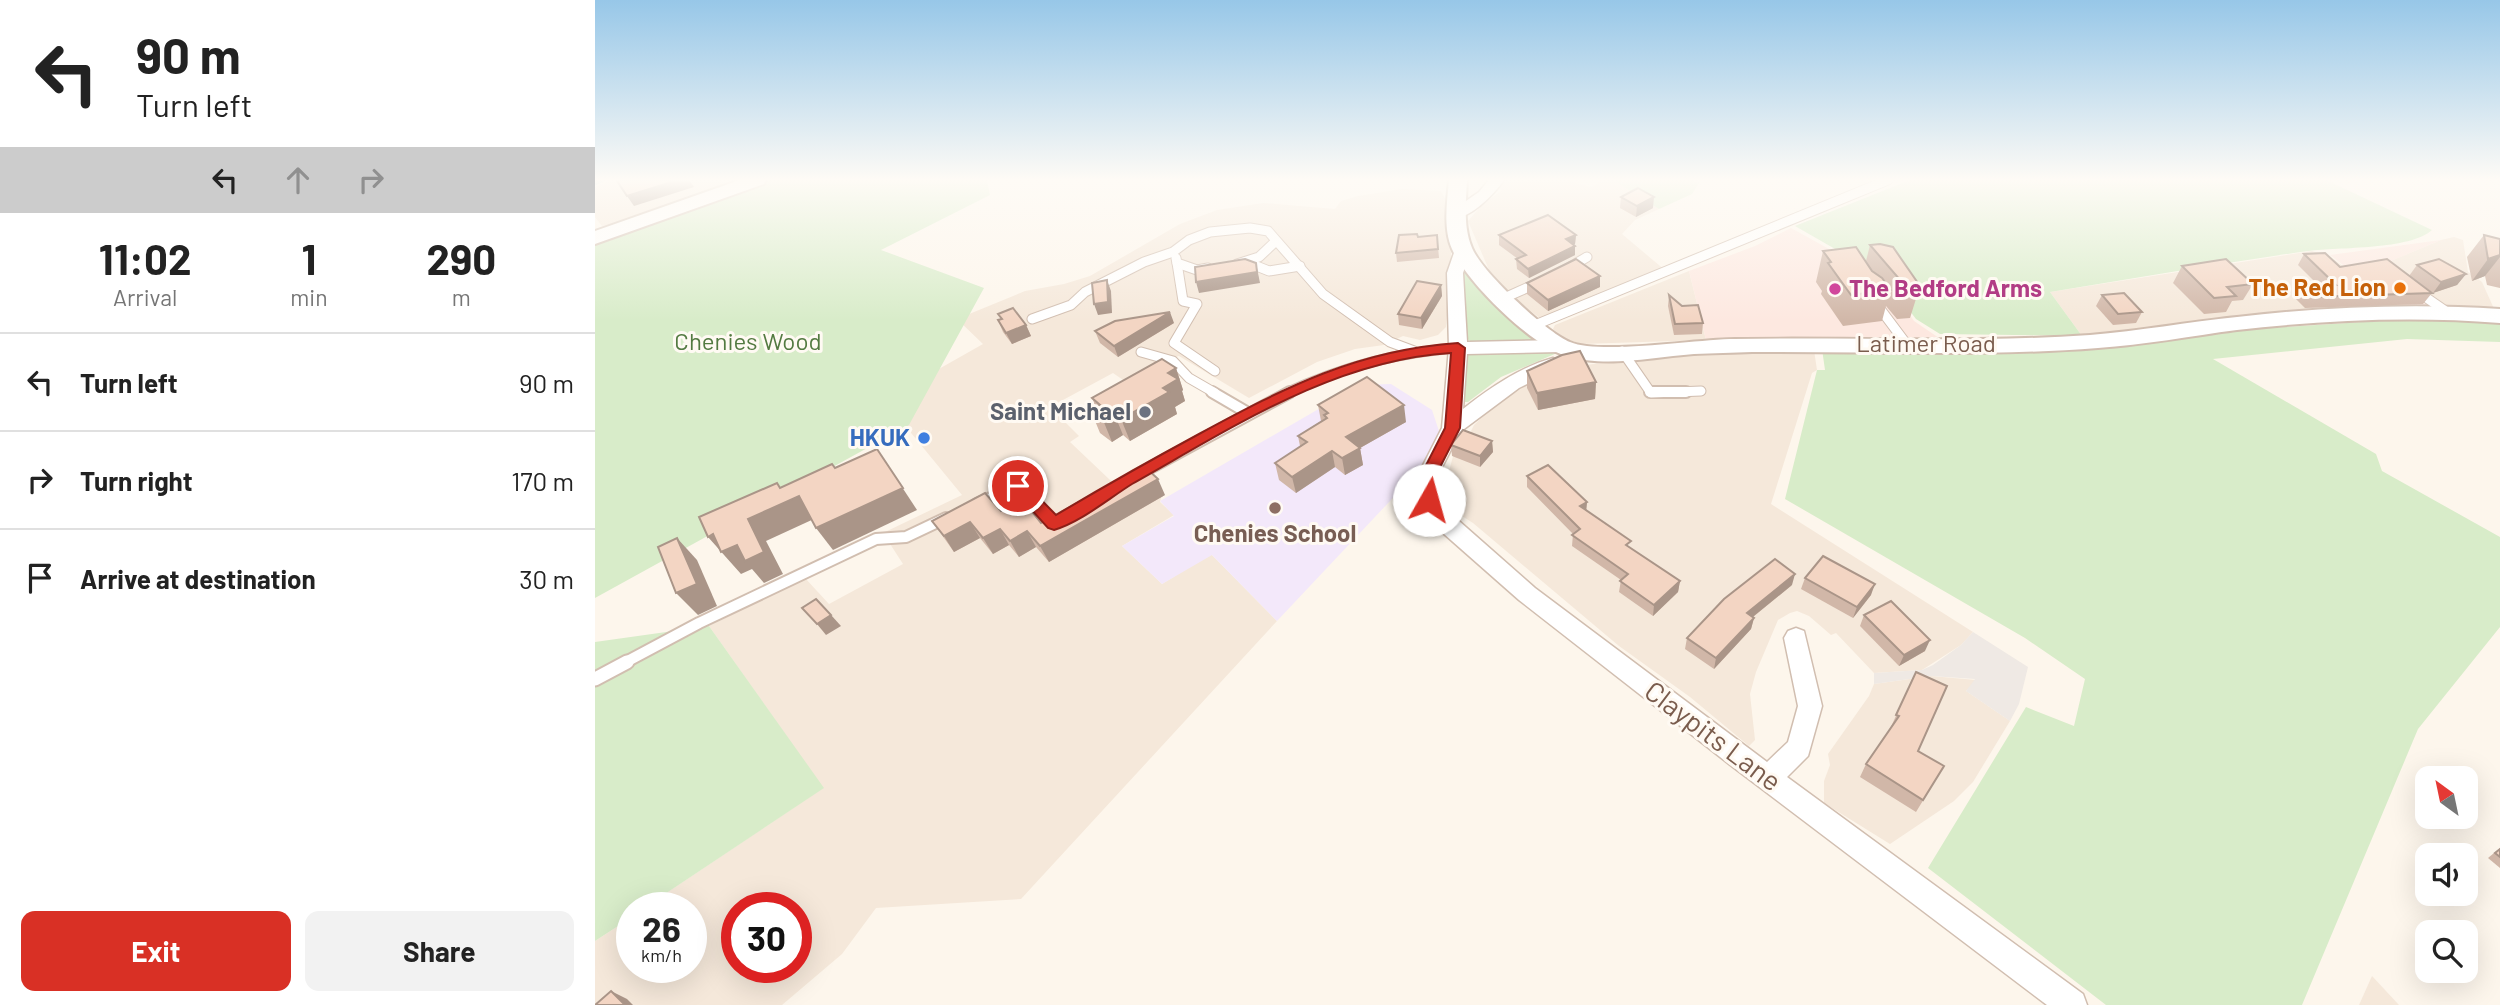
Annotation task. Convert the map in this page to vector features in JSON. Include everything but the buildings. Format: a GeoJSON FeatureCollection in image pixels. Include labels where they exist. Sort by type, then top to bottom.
{"type":"FeatureCollection","features":[{"type":"Feature","properties":{"kind":"street"},"geometry":{"type":"LineString","coordinates":[[595,238],[625,227]]}},
{"type":"Feature","properties":{"kind":"street","name":"Latimer Road"},"geometry":{"type":"LineString","coordinates":[[1458,227],[1463,250],[1504,298],[1561,346],[1584,353],[1706,346],[1908,346],[2087,342],[2242,323],[2447,312],[2500,316]]}},
{"type":"Feature","properties":{"kind":"street","name":"Claypits Lane"},"geometry":{"type":"LineString","coordinates":[[1463,250],[1455,273],[1458,348],[1452,428],[1427,477],[1429,500],[1443,520],[1527,594],[2072,1005]]}},
{"type":"Feature","properties":{"kind":"street"},"geometry":{"type":"LineString","coordinates":[[1458,348],[1561,346]]}},
{"type":"Feature","properties":{"kind":"street","name":"Claypits Lane"},"geometry":{"type":"LineString","coordinates":[[1452,428],[1490,396],[1524,377],[1584,353]]}},
{"type":"Feature","properties":{"kind":"street"},"geometry":{"type":"LineString","coordinates":[[1769,778],[1798,748],[1810,706],[1796,638]]}},
{"type":"Feature","properties":{"kind":"lane"},"geometry":{"type":"LineString","coordinates":[[1535,325],[1774,227]]}},
{"type":"Feature","properties":{"kind":"lane"},"geometry":{"type":"LineString","coordinates":[[1032,319],[1072,305],[1085,292],[1210,232],[1231,229],[1268,231],[1323,294],[1390,342],[1413,351]]}},
{"type":"Feature","properties":{"kind":"lane"},"geometry":{"type":"LineString","coordinates":[[1177,262],[1197,270],[1249,262],[1269,251],[1276,241]]}},
{"type":"Feature","properties":{"kind":"lane"},"geometry":{"type":"LineString","coordinates":[[1173,252],[1183,301],[1197,304],[1174,342],[1215,371]]}},
{"type":"Feature","properties":{"kind":"lane"},"geometry":{"type":"LineString","coordinates":[[1563,270],[1587,257]]}},
{"type":"Feature","properties":{"kind":"lane"},"geometry":{"type":"LineString","coordinates":[[1249,262],[1269,271],[1300,266]]}},
{"type":"Feature","properties":{"kind":"lane"},"geometry":{"type":"LineString","coordinates":[[1504,298],[1551,276]]}},
{"type":"Feature","properties":{"kind":"lane"},"geometry":{"type":"LineString","coordinates":[[2406,283],[2447,312]]}},
{"type":"Feature","properties":{"kind":"lane"},"geometry":{"type":"LineString","coordinates":[[1869,298],[1878,304],[1908,346]]}},
{"type":"Feature","properties":{"kind":"lane"},"geometry":{"type":"LineString","coordinates":[[1125,481],[1284,394],[1352,367],[1413,351],[1458,348]]}},
{"type":"Feature","properties":{"kind":"lane"},"geometry":{"type":"LineString","coordinates":[[1622,351],[1651,393],[1701,391]]}},
{"type":"Feature","properties":{"kind":"lane"},"geometry":{"type":"LineString","coordinates":[[1141,352],[1173,360],[1189,378],[1248,413]]}},
{"type":"Feature","properties":{"kind":"lane"},"geometry":{"type":"LineString","coordinates":[[968,508],[1018,486],[1054,524],[1065,517]]}},
{"type":"Feature","properties":{"kind":"lane"},"geometry":{"type":"LineString","coordinates":[[595,679],[699,623],[876,539],[906,537],[956,514]]}},
{"type":"Feature","properties":{"kind":"shaded area"},"geometry":{"type":"Polygon","coordinates":[[[1175,227],[1451,227],[1446,327],[1438,335],[1420,340],[1403,336],[1384,345],[1355,349],[1317,362],[1249,398],[1179,356],[1165,360],[1126,382],[1113,373],[1050,407],[1079,436],[1070,442],[1129,498],[1162,495],[1160,502],[1174,515],[1122,546],[1162,584],[1211,554],[1277,621],[1021,899],[876,908],[842,954],[812,980],[812,892],[721,892],[721,983],[808,983],[782,1005],[595,1005],[595,941],[616,927],[616,983],[707,983],[707,892],[668,892],[823,788],[709,626],[805,578],[829,604],[903,564],[883,533],[962,495],[884,400],[983,344],[957,319],[1025,291],[1090,276],[1175,227]]]}},
{"type":"Feature","properties":{"kind":"shaded area"},"geometry":{"type":"Polygon","coordinates":[[[1471,227],[1629,227],[1622,234],[1666,271],[1541,319],[1511,296],[1489,270],[1471,227]]]}},
{"type":"Feature","properties":{"kind":"shaded area"},"geometry":{"type":"Polygon","coordinates":[[[1791,228],[1887,281],[1914,321],[1942,340],[1706,340],[1689,271],[1755,246],[1791,228]]]}},
{"type":"Feature","properties":{"kind":"shaded area"},"geometry":{"type":"Polygon","coordinates":[[[2454,237],[2463,240],[2468,272],[2482,282],[2495,311],[2445,308],[2383,264],[2454,237]]]}},
{"type":"Feature","properties":{"kind":"shaded area"},"geometry":{"type":"Polygon","coordinates":[[[2441,240],[2384,264],[2445,308],[2398,307],[2330,255],[2441,240]]]}},
{"type":"Feature","properties":{"kind":"shaded area"},"geometry":{"type":"Polygon","coordinates":[[[2312,251],[2331,257],[2397,307],[2082,336],[2050,292],[2312,251]]]}},
{"type":"Feature","properties":{"kind":"shaded area"},"geometry":{"type":"Polygon","coordinates":[[[1689,271],[1706,340],[1581,344],[1564,338],[1553,329],[1555,325],[1689,271]]]}},
{"type":"Feature","properties":{"kind":"shaded area"},"geometry":{"type":"Polygon","coordinates":[[[1814,350],[1817,370],[1812,373],[1771,504],[1973,632],[1961,645],[1922,670],[1874,673],[1836,633],[1831,635],[1809,616],[1797,611],[1790,613],[1778,620],[1756,672],[1750,694],[1755,740],[1749,746],[1690,697],[1619,646],[1473,523],[1454,511],[1449,505],[1445,486],[1455,449],[1466,441],[1474,425],[1495,405],[1524,387],[1569,367],[1670,355],[1814,350]]]}},
{"type":"Feature","properties":{"kind":"shaded area","name":"Chenies School"},"geometry":{"type":"Polygon","coordinates":[[[1391,384],[1432,410],[1442,440],[1407,483],[1277,621],[1212,555],[1162,584],[1122,546],[1174,516],[1160,501],[1360,385],[1391,384]]]}},
{"type":"Feature","properties":{"kind":"shaded area"},"geometry":{"type":"Polygon","coordinates":[[[1973,632],[2028,667],[2019,704],[2010,721],[1966,691],[1975,679],[1931,676],[1874,684],[1874,673],[1922,670],[1933,665],[1961,645],[1973,632]]]}},
{"type":"Feature","properties":{"kind":"shaded area"},"geometry":{"type":"Polygon","coordinates":[[[1931,676],[1976,680],[1966,691],[2010,721],[1973,782],[1954,801],[1890,844],[1824,803],[1824,781],[1830,765],[1828,754],[1869,696],[1874,684],[1931,676]]]}},
{"type":"Feature","properties":{"kind":"shaded area"},"geometry":{"type":"Polygon","coordinates":[[[2372,976],[2399,1005],[2359,1005],[2372,976]]]}},
{"type":"Feature","properties":{"kind":"green space","name":"Chenies Wood"},"geometry":{"type":"Polygon","coordinates":[[[621,227],[927,227],[881,250],[984,288],[909,425],[595,598],[595,236],[621,227]]]}},
{"type":"Feature","properties":{"kind":"green space"},"geometry":{"type":"Polygon","coordinates":[[[1797,227],[2425,227],[2432,230],[2408,241],[2391,244],[2308,251],[2050,292],[2082,336],[1940,334],[1916,319],[1884,277],[1797,227]]]}},
{"type":"Feature","properties":{"kind":"green space"},"geometry":{"type":"Polygon","coordinates":[[[1465,266],[1541,342],[1474,344],[1466,338],[1461,268],[1465,266]]]}},
{"type":"Feature","properties":{"kind":"green space"},"geometry":{"type":"Polygon","coordinates":[[[2423,318],[2500,321],[2500,342],[2407,339],[2213,359],[2376,454],[2382,471],[2500,537],[2500,627],[2418,729],[2302,1005],[2106,1005],[1928,868],[2026,707],[2074,726],[2085,679],[2025,638],[1785,499],[1817,370],[1825,370],[1822,349],[2238,330],[2423,318]]]}},
{"type":"Feature","properties":{"kind":"green space"},"geometry":{"type":"Polygon","coordinates":[[[1471,352],[1557,353],[1501,377],[1468,402],[1464,402],[1466,356],[1471,352]]]}},
{"type":"Feature","properties":{"kind":"green space"},"geometry":{"type":"Polygon","coordinates":[[[709,626],[824,788],[668,892],[616,892],[616,927],[595,941],[595,642],[709,626]]]}},
{"type":"Feature","properties":{"kind":"place","name":"The Red Lion"},"geometry":{"type":"Point","coordinates":[2400,288]}},
{"type":"Feature","properties":{"kind":"place","name":"The Bedford Arms"},"geometry":{"type":"Point","coordinates":[1835,289]}},
{"type":"Feature","properties":{"kind":"place","name":"Saint Michael"},"geometry":{"type":"Point","coordinates":[1145,412]}},
{"type":"Feature","properties":{"kind":"place","name":"HKUK"},"geometry":{"type":"Point","coordinates":[924,438]}},
{"type":"Feature","properties":{"kind":"place","name":"Chenies School"},"geometry":{"type":"Point","coordinates":[1275,508]}},
{"type":"Feature","properties":{"kind":"route"},"geometry":{"type":"LineString","coordinates":[[1018,486],[1054,524],[1125,481],[1284,394],[1352,367],[1413,351],[1458,348],[1452,428],[1427,477],[1429,500]]}}]}
